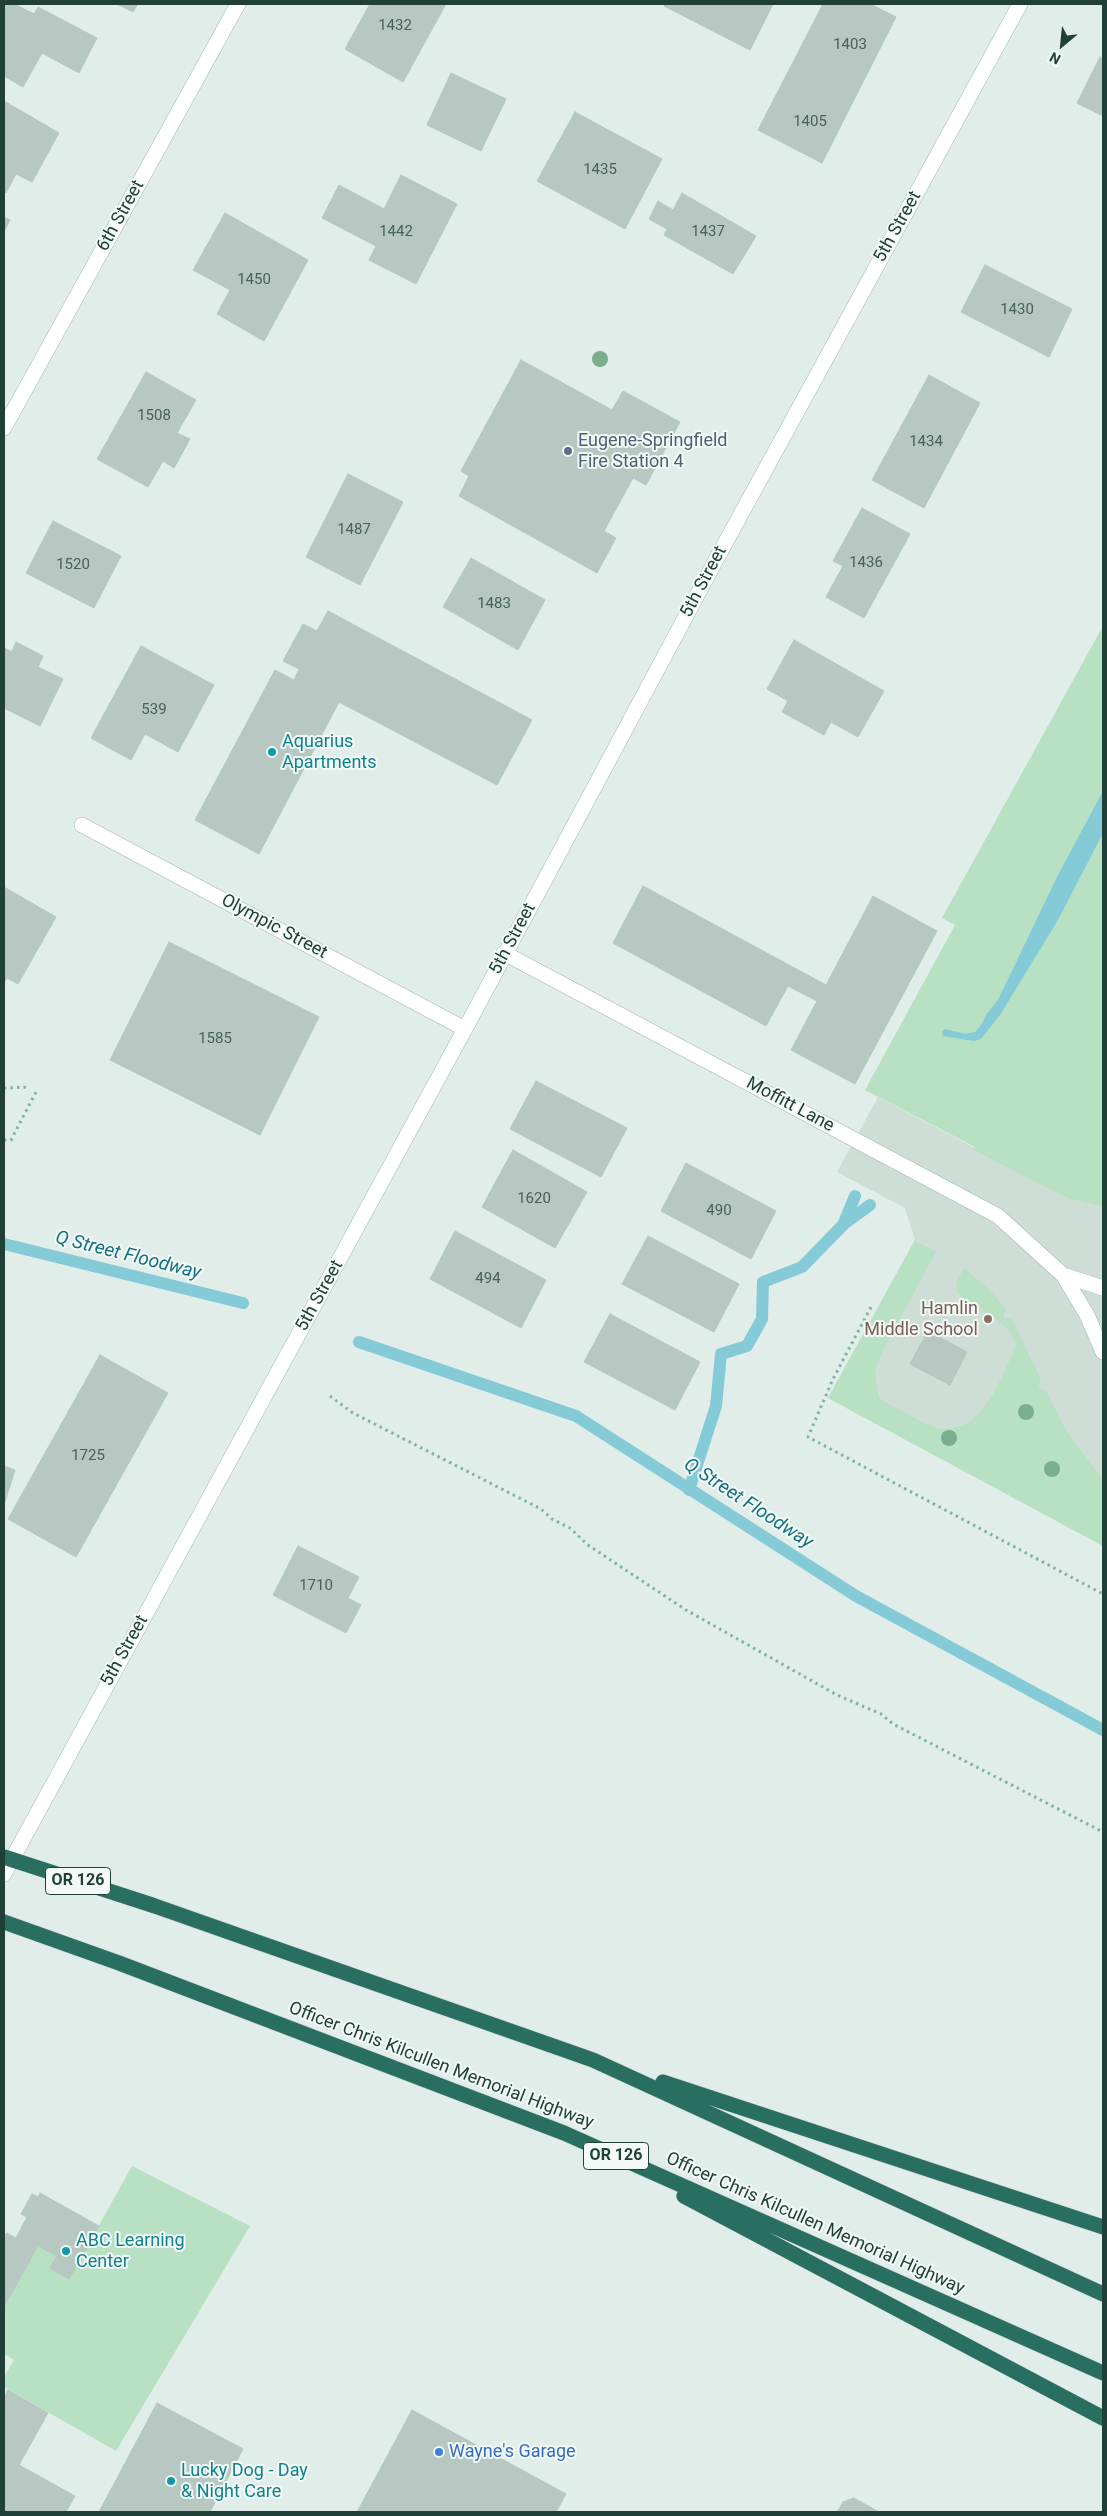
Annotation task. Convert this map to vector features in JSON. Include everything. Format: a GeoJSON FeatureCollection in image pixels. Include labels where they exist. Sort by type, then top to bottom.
{"type":"FeatureCollection","features":[{"type":"Feature","properties":{"kind":"highway","name":"OR 126"},"geometry":{"type":"LineString","coordinates":[[4,1857],[152,1906],[593,2060],[1103,2294]]}},
{"type":"Feature","properties":{"kind":"highway","name":"Officer Chris Kilcullen Memorial Highway"},"geometry":{"type":"LineString","coordinates":[[4,1922],[120,1963],[564,2132],[1103,2373]]}},
{"type":"Feature","properties":{"kind":"highway"},"geometry":{"type":"LineString","coordinates":[[593,2060],[1103,2227]]}},
{"type":"Feature","properties":{"kind":"highway"},"geometry":{"type":"LineString","coordinates":[[564,2132],[1103,2418]]}},
{"type":"Feature","properties":{"kind":"main road","name":"6th Street"},"geometry":{"type":"LineString","coordinates":[[4,428],[238,4]]}},
{"type":"Feature","properties":{"kind":"main road","name":"5th Street"},"geometry":{"type":"LineString","coordinates":[[4,1874],[465,1029],[504,953],[814,379],[1020,4]]}},
{"type":"Feature","properties":{"kind":"main road","name":"Olympic Street"},"geometry":{"type":"LineString","coordinates":[[82,825],[465,1029]]}},
{"type":"Feature","properties":{"kind":"main road","name":"Moffitt Lane"},"geometry":{"type":"LineString","coordinates":[[504,953],[998,1216],[1064,1275],[1087,1315],[1103,1352]]}},
{"type":"Feature","properties":{"kind":"main road","name":"Moffitt Lane"},"geometry":{"type":"LineString","coordinates":[[1064,1275],[1103,1288]]}},
{"type":"Feature","properties":{"kind":"path"},"geometry":{"type":"LineString","coordinates":[[4,1088],[30,1087]]}},
{"type":"Feature","properties":{"kind":"path"},"geometry":{"type":"LineString","coordinates":[[4,1140],[11,1140],[37,1090]]}},
{"type":"Feature","properties":{"kind":"path"},"geometry":{"type":"LineString","coordinates":[[870,1306],[833,1379],[808,1437],[1103,1594]]}},
{"type":"Feature","properties":{"kind":"path"},"geometry":{"type":"LineString","coordinates":[[330,1396],[353,1413],[540,1509],[552,1519],[570,1528],[588,1545],[686,1610],[837,1695],[880,1714],[893,1724],[1103,1832]]}},
{"type":"Feature","properties":{"kind":"shaded area","name":"Hamlin Middle School"},"geometry":{"type":"Polygon","coordinates":[[[1103,973],[1103,1546],[828,1398],[915,1240],[905,1208],[837,1172],[878,1097],[973,1147],[1019,1134],[1103,973]]]}},
{"type":"Feature","properties":{"kind":"green space"},"geometry":{"type":"Polygon","coordinates":[[[1103,626],[1103,1207],[1071,1199],[1047,1188],[974,1150],[975,1147],[865,1090],[955,925],[942,918],[1103,626]]]}},
{"type":"Feature","properties":{"kind":"green space"},"geometry":{"type":"Polygon","coordinates":[[[915,1240],[936,1252],[881,1354],[875,1370],[880,1399],[924,1423],[940,1429],[954,1428],[968,1423],[979,1413],[993,1395],[1016,1347],[1014,1339],[1005,1326],[957,1292],[956,1283],[964,1268],[989,1289],[1006,1309],[1003,1315],[1005,1319],[1012,1319],[1041,1380],[1038,1388],[1046,1391],[1066,1431],[1103,1480],[1103,1546],[828,1398],[915,1240]]]}},
{"type":"Feature","properties":{"kind":"green space"},"geometry":{"type":"Polygon","coordinates":[[[132,2166],[250,2226],[116,2451],[4,2387],[4,2377],[14,2360],[4,2354],[4,2307],[38,2246],[57,2256],[50,2268],[69,2279],[132,2166]]]}},
{"type":"Feature","properties":{"kind":"water"},"geometry":{"type":"Polygon","coordinates":[[[1103,791],[1103,833],[1058,920],[1000,1015],[981,1039],[974,1041],[943,1036],[942,1032],[945,1029],[966,1034],[975,1032],[998,1000],[1057,877],[1103,791]]]}},
{"type":"Feature","properties":{"kind":"building"},"geometry":{"type":"Polygon","coordinates":[[[4,4],[14,4],[34,14],[38,7],[97,38],[79,73],[42,53],[23,87],[4,76],[4,4]]]}},
{"type":"Feature","properties":{"kind":"building"},"geometry":{"type":"Polygon","coordinates":[[[117,4],[138,4],[133,12],[117,4]]]}},
{"type":"Feature","properties":{"kind":"building"},"geometry":{"type":"Polygon","coordinates":[[[370,4],[446,4],[403,82],[345,49],[370,4]]]}},
{"type":"Feature","properties":{"kind":"building"},"geometry":{"type":"Polygon","coordinates":[[[665,4],[773,4],[750,50],[664,6],[665,4]]]}},
{"type":"Feature","properties":{"kind":"building"},"geometry":{"type":"Polygon","coordinates":[[[823,4],[870,4],[896,17],[822,163],[758,130],[823,4]]]}},
{"type":"Feature","properties":{"kind":"building"},"geometry":{"type":"Polygon","coordinates":[[[1100,57],[1103,59],[1103,116],[1077,103],[1100,57]]]}},
{"type":"Feature","properties":{"kind":"building"},"geometry":{"type":"Polygon","coordinates":[[[451,73],[506,99],[481,151],[427,125],[451,73]]]}},
{"type":"Feature","properties":{"kind":"building"},"geometry":{"type":"Polygon","coordinates":[[[4,101],[59,133],[32,182],[16,174],[6,193],[4,192],[4,101]]]}},
{"type":"Feature","properties":{"kind":"building"},"geometry":{"type":"Polygon","coordinates":[[[575,112],[662,159],[625,229],[537,181],[575,112]]]}},
{"type":"Feature","properties":{"kind":"building"},"geometry":{"type":"Polygon","coordinates":[[[401,175],[457,204],[416,284],[369,260],[376,246],[322,218],[339,185],[384,209],[401,175]]]}},
{"type":"Feature","properties":{"kind":"building"},"geometry":{"type":"Polygon","coordinates":[[[682,193],[756,236],[733,274],[664,235],[667,229],[649,219],[658,201],[673,210],[682,193]]]}},
{"type":"Feature","properties":{"kind":"building"},"geometry":{"type":"Polygon","coordinates":[[[225,213],[308,260],[264,341],[217,314],[230,290],[193,270],[225,213]]]}},
{"type":"Feature","properties":{"kind":"building"},"geometry":{"type":"Polygon","coordinates":[[[4,217],[10,220],[4,232],[4,217]]]}},
{"type":"Feature","properties":{"kind":"building"},"geometry":{"type":"Polygon","coordinates":[[[985,265],[1072,309],[1049,357],[961,312],[985,265]]]}},
{"type":"Feature","properties":{"kind":"building","name":"Eugene-Springfield Fire Station 4"},"geometry":{"type":"Polygon","coordinates":[[[521,360],[612,410],[623,391],[680,422],[646,485],[633,478],[604,531],[616,538],[597,573],[459,496],[469,476],[461,471],[521,360]]]}},
{"type":"Feature","properties":{"kind":"building"},"geometry":{"type":"Polygon","coordinates":[[[146,372],[196,400],[177,433],[190,439],[174,468],[163,461],[148,487],[97,459],[146,372]]]}},
{"type":"Feature","properties":{"kind":"building"},"geometry":{"type":"Polygon","coordinates":[[[929,375],[980,403],[924,508],[872,480],[929,375]]]}},
{"type":"Feature","properties":{"kind":"building"},"geometry":{"type":"Polygon","coordinates":[[[348,474],[403,502],[360,585],[306,557],[348,474]]]}},
{"type":"Feature","properties":{"kind":"building"},"geometry":{"type":"Polygon","coordinates":[[[862,508],[910,534],[864,618],[826,597],[843,566],[833,561],[862,508]]]}},
{"type":"Feature","properties":{"kind":"building"},"geometry":{"type":"Polygon","coordinates":[[[53,521],[121,556],[94,608],[26,573],[53,521]]]}},
{"type":"Feature","properties":{"kind":"building"},"geometry":{"type":"Polygon","coordinates":[[[471,558],[545,600],[518,650],[443,607],[471,558]]]}},
{"type":"Feature","properties":{"kind":"building","name":"Aquarius Apartments"},"geometry":{"type":"Polygon","coordinates":[[[328,611],[532,720],[497,785],[339,702],[259,854],[195,820],[275,670],[294,680],[299,669],[283,661],[303,624],[317,631],[328,611]]]}},
{"type":"Feature","properties":{"kind":"building"},"geometry":{"type":"Polygon","coordinates":[[[794,640],[884,691],[858,737],[831,722],[824,735],[782,712],[788,701],[767,689],[794,640]]]}},
{"type":"Feature","properties":{"kind":"building"},"geometry":{"type":"Polygon","coordinates":[[[16,642],[43,656],[38,667],[63,679],[40,726],[4,708],[4,648],[12,652],[16,642]]]}},
{"type":"Feature","properties":{"kind":"building"},"geometry":{"type":"Polygon","coordinates":[[[141,646],[214,685],[178,752],[145,734],[131,760],[91,738],[141,646]]]}},
{"type":"Feature","properties":{"kind":"building"},"geometry":{"type":"Polygon","coordinates":[[[643,886],[826,985],[873,896],[937,931],[855,1084],[791,1050],[817,1001],[788,986],[766,1026],[613,943],[643,886]]]}},
{"type":"Feature","properties":{"kind":"building"},"geometry":{"type":"Polygon","coordinates":[[[4,887],[56,917],[18,984],[7,978],[4,983],[4,887]]]}},
{"type":"Feature","properties":{"kind":"building"},"geometry":{"type":"Polygon","coordinates":[[[169,942],[319,1017],[260,1135],[110,1060],[169,942]]]}},
{"type":"Feature","properties":{"kind":"building"},"geometry":{"type":"Polygon","coordinates":[[[536,1081],[627,1128],[601,1177],[510,1129],[536,1081]]]}},
{"type":"Feature","properties":{"kind":"building"},"geometry":{"type":"Polygon","coordinates":[[[513,1150],[587,1192],[555,1248],[482,1207],[513,1150]]]}},
{"type":"Feature","properties":{"kind":"building"},"geometry":{"type":"Polygon","coordinates":[[[686,1163],[776,1211],[751,1259],[661,1211],[686,1163]]]}},
{"type":"Feature","properties":{"kind":"building"},"geometry":{"type":"Polygon","coordinates":[[[455,1231],[546,1280],[521,1328],[430,1279],[455,1231]]]}},
{"type":"Feature","properties":{"kind":"building"},"geometry":{"type":"Polygon","coordinates":[[[648,1236],[739,1284],[714,1332],[622,1284],[648,1236]]]}},
{"type":"Feature","properties":{"kind":"building"},"geometry":{"type":"Polygon","coordinates":[[[610,1314],[700,1362],[675,1410],[584,1362],[610,1314]]]}},
{"type":"Feature","properties":{"kind":"building"},"geometry":{"type":"Polygon","coordinates":[[[928,1331],[967,1352],[950,1385],[910,1364],[928,1331]]]}},
{"type":"Feature","properties":{"kind":"building"},"geometry":{"type":"Polygon","coordinates":[[[100,1355],[168,1393],[76,1557],[8,1519],[100,1355]]]}},
{"type":"Feature","properties":{"kind":"building"},"geometry":{"type":"Polygon","coordinates":[[[4,1466],[15,1470],[4,1505],[4,1466]]]}},
{"type":"Feature","properties":{"kind":"building"},"geometry":{"type":"Polygon","coordinates":[[[298,1546],[359,1577],[348,1598],[361,1605],[346,1633],[273,1595],[298,1546]]]}},
{"type":"Feature","properties":{"kind":"building","name":"ABC Learning Center"},"geometry":{"type":"Polygon","coordinates":[[[40,2193],[99,2226],[69,2279],[50,2268],[57,2256],[38,2246],[4,2307],[4,2236],[7,2233],[16,2238],[27,2217],[21,2214],[32,2194],[38,2197],[40,2193]]]}},
{"type":"Feature","properties":{"kind":"building"},"geometry":{"type":"Polygon","coordinates":[[[8,2390],[48,2413],[19,2465],[75,2496],[66,2512],[4,2512],[4,2398],[8,2390]]]}},
{"type":"Feature","properties":{"kind":"building","name":"Lucky Dog - Day & Night Care"},"geometry":{"type":"Polygon","coordinates":[[[157,2403],[243,2449],[210,2512],[99,2512],[157,2403]]]}},
{"type":"Feature","properties":{"kind":"building","name":"Wayne's Garage"},"geometry":{"type":"Polygon","coordinates":[[[412,2410],[566,2494],[556,2512],[357,2512],[412,2410]]]}},
{"type":"Feature","properties":{"kind":"building"},"geometry":{"type":"Polygon","coordinates":[[[854,2498],[879,2512],[837,2512],[843,2502],[854,2498]]]}},
{"type":"Feature","properties":{"kind":"waterway"},"geometry":{"type":"LineString","coordinates":[[689,1490],[716,1406],[721,1354],[747,1346],[762,1319],[763,1282],[802,1267],[843,1225],[855,1196]]}},
{"type":"Feature","properties":{"kind":"waterway"},"geometry":{"type":"LineString","coordinates":[[844,1224],[870,1205]]}},
{"type":"Feature","properties":{"kind":"waterway","name":"Q Street Floodway"},"geometry":{"type":"LineString","coordinates":[[4,1244],[243,1303]]}},
{"type":"Feature","properties":{"kind":"waterway","name":"Q Street Floodway"},"geometry":{"type":"LineString","coordinates":[[359,1342],[576,1416],[856,1596],[1103,1730]]}},
{"type":"Feature","properties":{"kind":"place","name":"Eugene-Springfield Fire Station 4"},"geometry":{"type":"Point","coordinates":[568,451]}},
{"type":"Feature","properties":{"kind":"place","name":"Aquarius Apartments"},"geometry":{"type":"Point","coordinates":[272,752]}},
{"type":"Feature","properties":{"kind":"place","name":"Hamlin Middle School"},"geometry":{"type":"Point","coordinates":[988,1319]}},
{"type":"Feature","properties":{"kind":"place","name":"ABC Learning Center"},"geometry":{"type":"Point","coordinates":[66,2251]}},
{"type":"Feature","properties":{"kind":"place","name":"Wayne's Garage"},"geometry":{"type":"Point","coordinates":[439,2452]}},
{"type":"Feature","properties":{"kind":"place","name":"Lucky Dog - Day & Night Care"},"geometry":{"type":"Point","coordinates":[171,2481]}}]}
